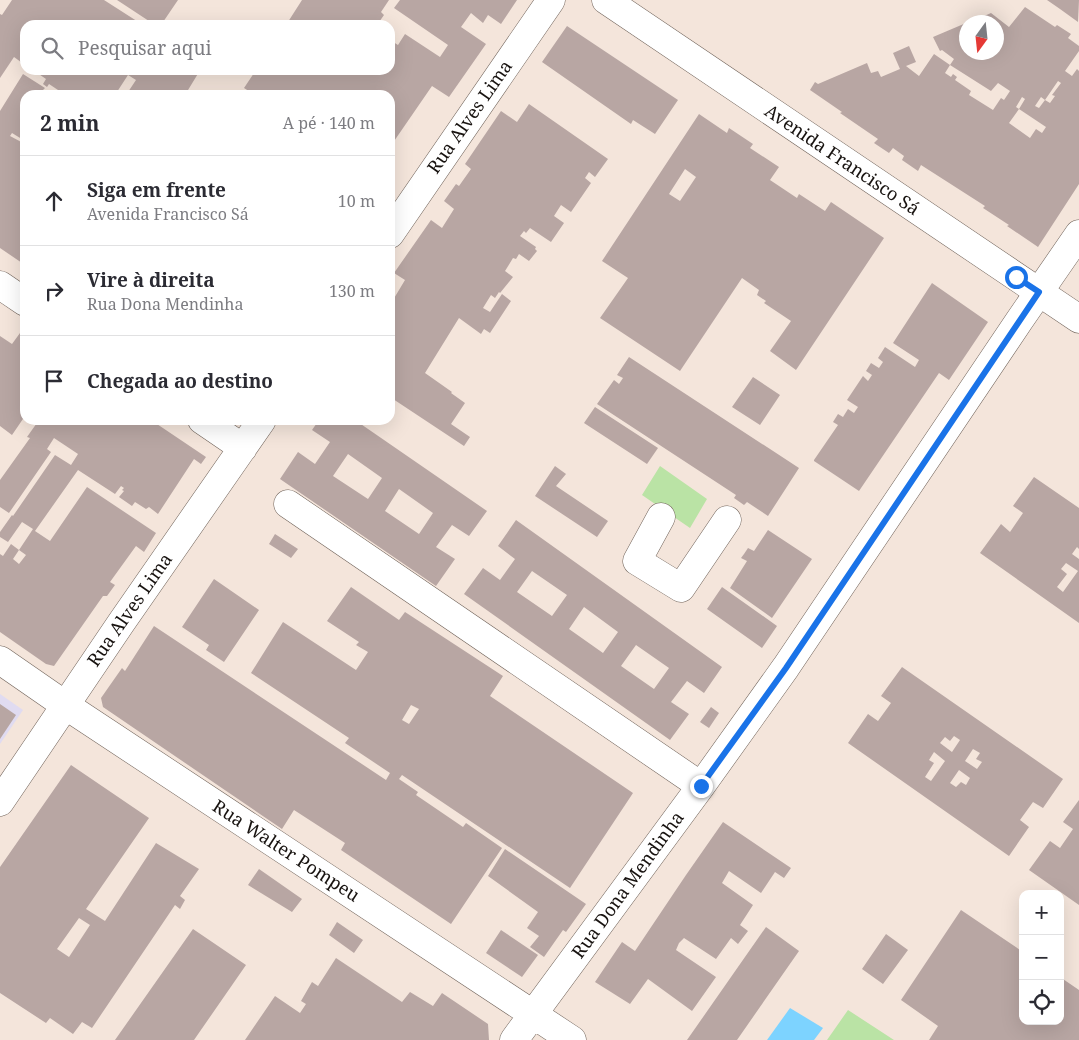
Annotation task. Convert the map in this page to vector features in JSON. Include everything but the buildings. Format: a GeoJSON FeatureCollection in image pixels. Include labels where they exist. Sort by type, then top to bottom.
{"type":"FeatureCollection","features":[{"type":"Feature","properties":{"kind":"street","name":"Rua Alves Lima"},"geometry":{"type":"LineString","coordinates":[[395,227],[551,0]]}},
{"type":"Feature","properties":{"kind":"street","name":"Avenida Francisco Sá"},"geometry":{"type":"LineString","coordinates":[[606,0],[1079,319]]}},
{"type":"Feature","properties":{"kind":"street","name":"Rua Dona Mendinha"},"geometry":{"type":"LineString","coordinates":[[514,1040],[786,668],[1079,234]]}},
{"type":"Feature","properties":{"kind":"street"},"geometry":{"type":"LineString","coordinates":[[0,285],[20,299]]}},
{"type":"Feature","properties":{"kind":"street"},"geometry":{"type":"LineString","coordinates":[[209,425],[243,448]]}},
{"type":"Feature","properties":{"kind":"street","name":"Rua Alves Lima"},"geometry":{"type":"LineString","coordinates":[[0,802],[259,425]]}},
{"type":"Feature","properties":{"kind":"street"},"geometry":{"type":"LineString","coordinates":[[288,504],[701,786]]}},
{"type":"Feature","properties":{"kind":"street"},"geometry":{"type":"LineString","coordinates":[[661,517],[638,561],[681,588],[727,520]]}},
{"type":"Feature","properties":{"kind":"street","name":"Rua Walter Pompeu"},"geometry":{"type":"LineString","coordinates":[[0,660],[65,705],[572,1040]]}},
{"type":"Feature","properties":{"kind":"shaded area"},"geometry":{"type":"Polygon","coordinates":[[[0,694],[23,710],[0,744],[0,694]]]}},
{"type":"Feature","properties":{"kind":"green space"},"geometry":{"type":"Polygon","coordinates":[[[660,466],[707,499],[690,528],[642,495],[660,466]]]}},
{"type":"Feature","properties":{"kind":"green space"},"geometry":{"type":"Polygon","coordinates":[[[848,1010],[894,1040],[827,1040],[848,1010]]]}},
{"type":"Feature","properties":{"kind":"water"},"geometry":{"type":"Polygon","coordinates":[[[790,1008],[823,1028],[814,1040],[767,1040],[790,1008]]]}},
{"type":"Feature","properties":{"kind":"route"},"geometry":{"type":"LineString","coordinates":[[701,786],[786,668],[1039,292],[1016,277]]}}]}
